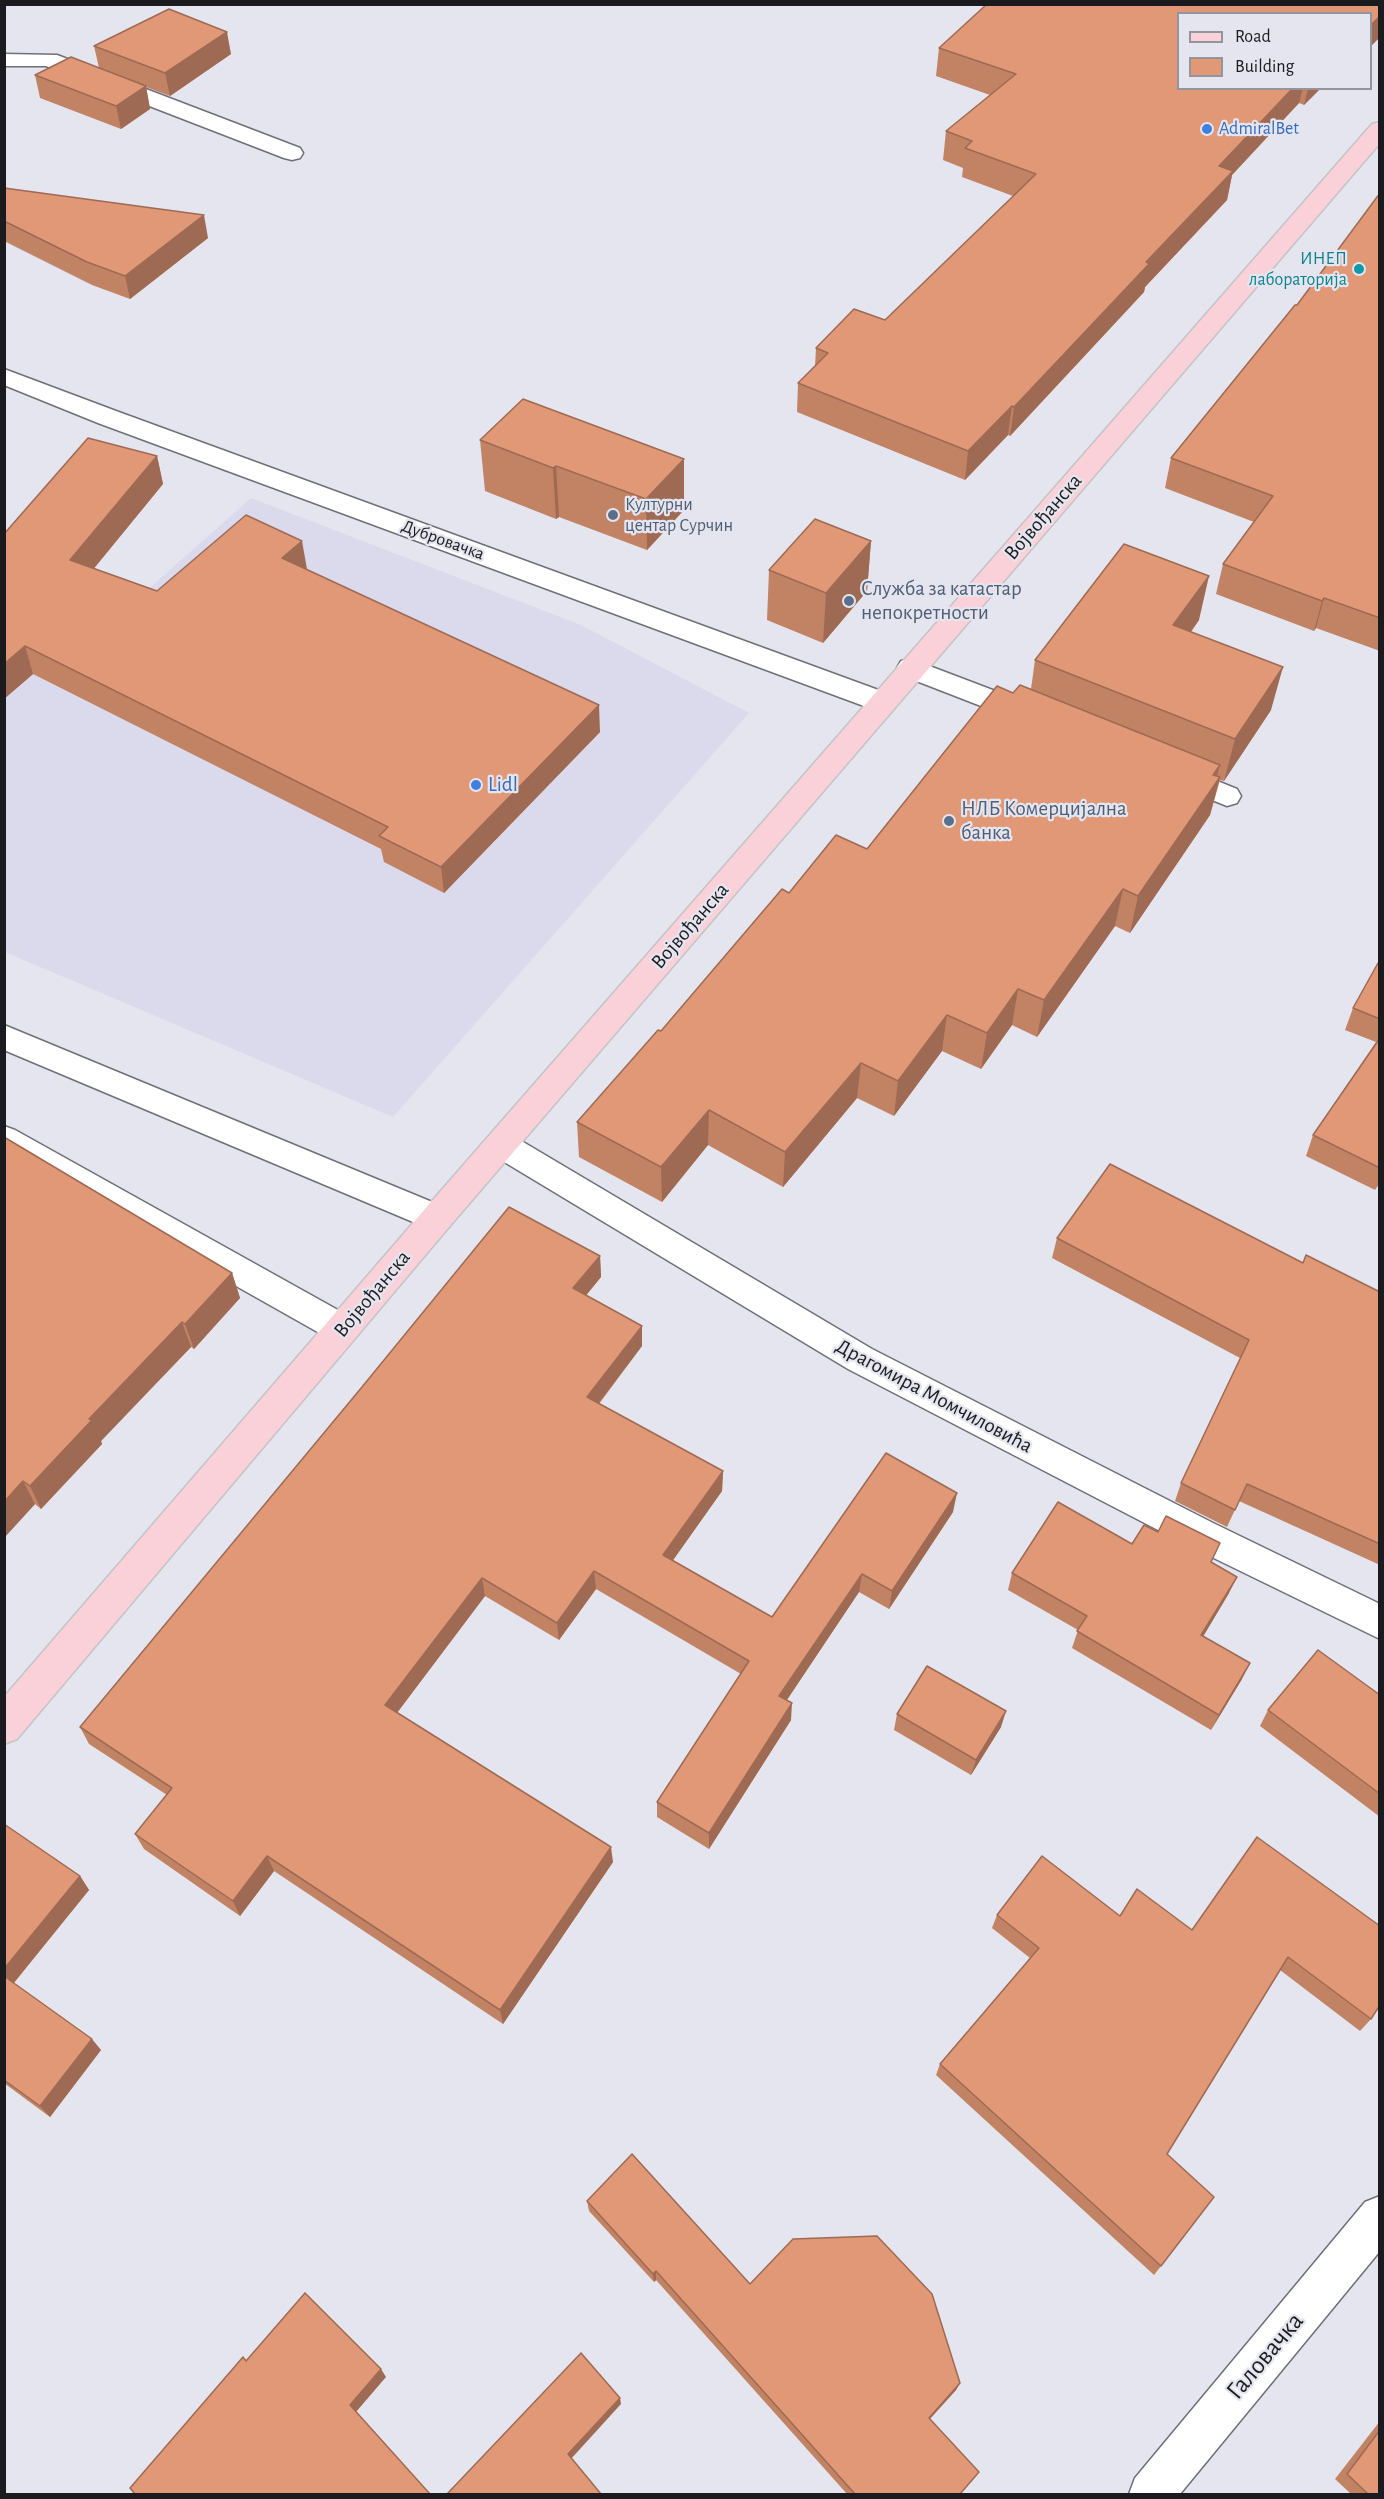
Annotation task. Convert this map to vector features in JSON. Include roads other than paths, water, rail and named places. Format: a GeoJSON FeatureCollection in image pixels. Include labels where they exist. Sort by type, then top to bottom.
{"type":"FeatureCollection","features":[{"type":"Feature","properties":{"kind":"main road","name":"Војвођанска"},"geometry":{"type":"LineString","coordinates":[[4,1726],[437,1218],[1380,129]]}},
{"type":"Feature","properties":{"kind":"street"},"geometry":{"type":"LineString","coordinates":[[4,60],[49,60],[292,153]]}},
{"type":"Feature","properties":{"kind":"street","name":"Дубровачка"},"geometry":{"type":"LineString","coordinates":[[4,376],[106,417],[882,702]]}},
{"type":"Feature","properties":{"kind":"street"},"geometry":{"type":"LineString","coordinates":[[911,668],[1056,726]]}},
{"type":"Feature","properties":{"kind":"street"},"geometry":{"type":"LineString","coordinates":[[1152,765],[1227,796]]}},
{"type":"Feature","properties":{"kind":"street"},"geometry":{"type":"LineString","coordinates":[[4,1037],[437,1218]]}},
{"type":"Feature","properties":{"kind":"street"},"geometry":{"type":"LineString","coordinates":[[4,1139],[342,1329]]}},
{"type":"Feature","properties":{"kind":"street","name":"Драгомира Момчиловића"},"geometry":{"type":"LineString","coordinates":[[502,1145],[860,1359],[1200,1534],[1380,1622]]}},
{"type":"Feature","properties":{"kind":"street","name":"Галовачка"},"geometry":{"type":"LineString","coordinates":[[1151,2494],[1380,2217]]}},
{"type":"Feature","properties":{"kind":"place","name":"AdmiralBet"},"geometry":{"type":"Point","coordinates":[1207,129]}},
{"type":"Feature","properties":{"kind":"place","name":"ИНЕП лабораторија"},"geometry":{"type":"Point","coordinates":[1359,269]}},
{"type":"Feature","properties":{"kind":"place","name":"Културни центар Сурчин"},"geometry":{"type":"Point","coordinates":[613,515]}},
{"type":"Feature","properties":{"kind":"place","name":"Служба за катастар непокретности"},"geometry":{"type":"Point","coordinates":[849,601]}},
{"type":"Feature","properties":{"kind":"place","name":"Lidl"},"geometry":{"type":"Point","coordinates":[476,785]}},
{"type":"Feature","properties":{"kind":"place","name":"НЛБ Комерцијална банка"},"geometry":{"type":"Point","coordinates":[949,821]}}]}
